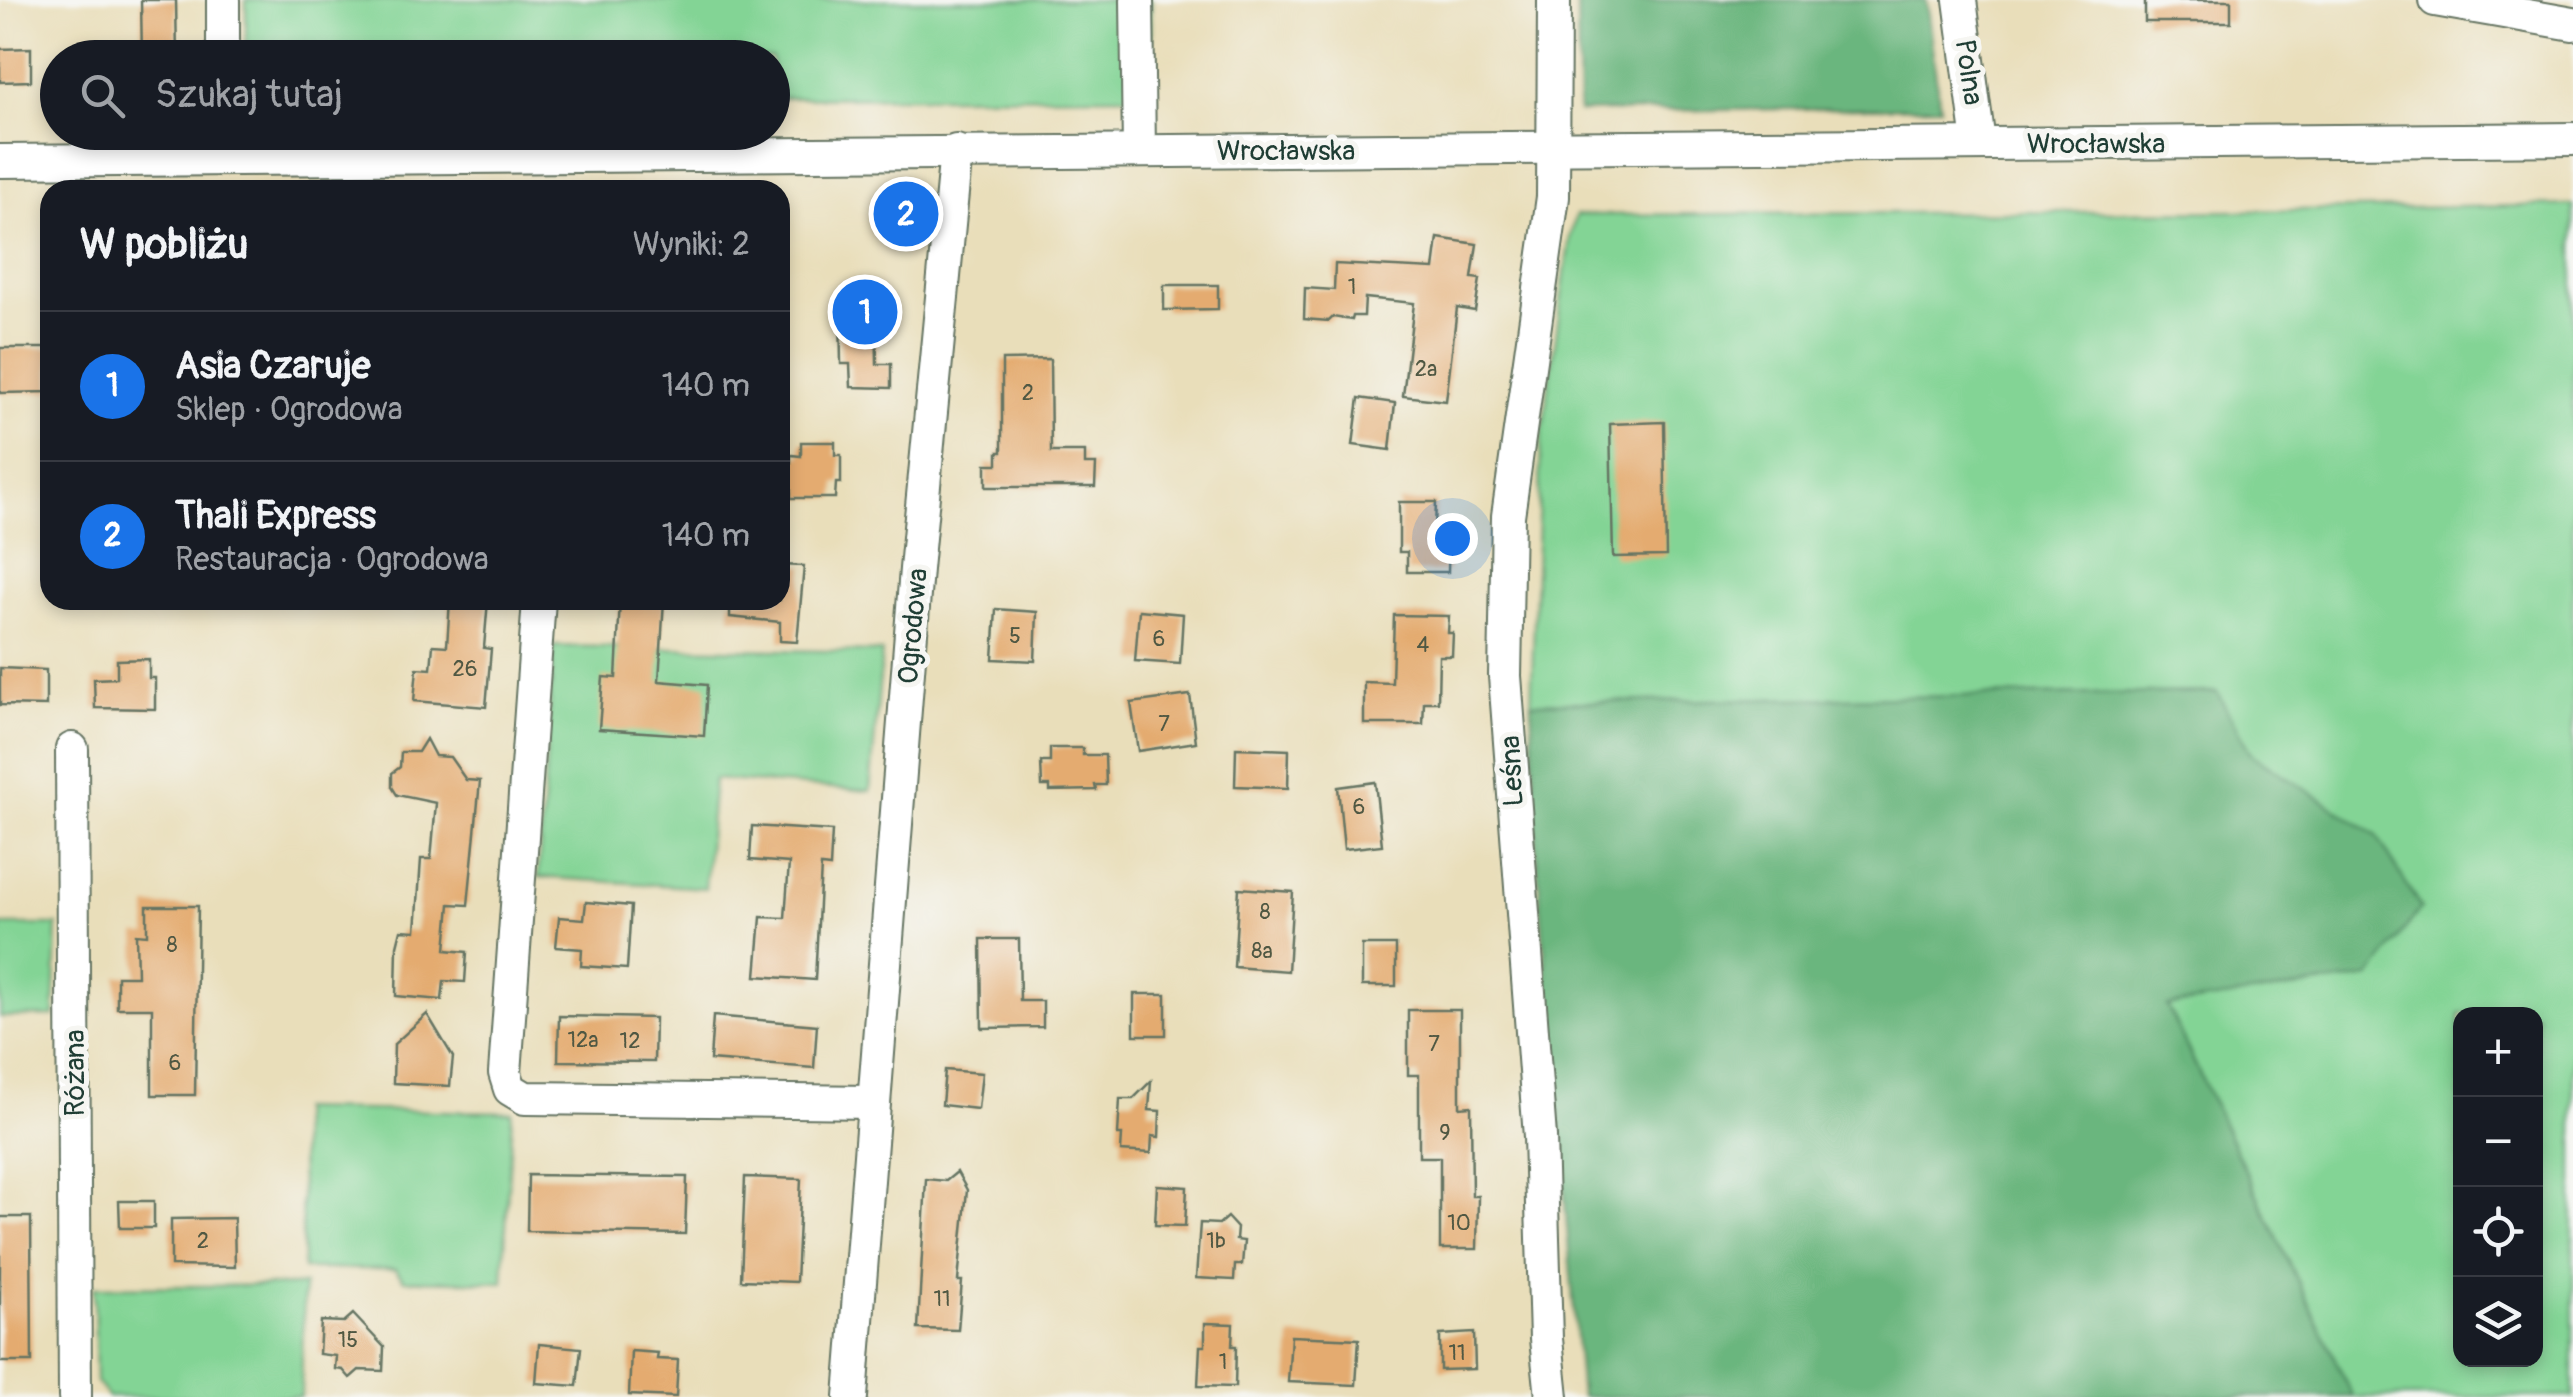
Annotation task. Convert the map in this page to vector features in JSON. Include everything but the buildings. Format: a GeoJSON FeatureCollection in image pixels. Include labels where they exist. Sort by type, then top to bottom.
{"type":"FeatureCollection","features":[{"type":"Feature","properties":{"kind":"street"},"geometry":{"type":"LineString","coordinates":[[223,0],[224,40]]}},
{"type":"Feature","properties":{"kind":"street"},"geometry":{"type":"LineString","coordinates":[[1137,0],[1139,150]]}},
{"type":"Feature","properties":{"kind":"street","name":"Leśna"},"geometry":{"type":"LineString","coordinates":[[1552,1397],[1546,1339],[1540,1137],[1505,676],[1508,516],[1553,197],[1554,0]]}},
{"type":"Feature","properties":{"kind":"street","name":"Polna"},"geometry":{"type":"LineString","coordinates":[[1960,0],[1979,144]]}},
{"type":"Feature","properties":{"kind":"street"},"geometry":{"type":"LineString","coordinates":[[2434,0],[2573,24]]}},
{"type":"Feature","properties":{"kind":"street","name":"Wrocławska"},"geometry":{"type":"LineString","coordinates":[[790,150],[2573,139]]}},
{"type":"Feature","properties":{"kind":"street","name":"Wrocławska"},"geometry":{"type":"LineString","coordinates":[[0,161],[154,150]]}},
{"type":"Feature","properties":{"kind":"street","name":"Ogrodowa"},"geometry":{"type":"LineString","coordinates":[[851,1397],[916,569],[956,151]]}},
{"type":"Feature","properties":{"kind":"street"},"geometry":{"type":"LineString","coordinates":[[538,610],[505,1074],[510,1089],[525,1098],[873,1102]]}},
{"type":"Feature","properties":{"kind":"street","name":"Różana"},"geometry":{"type":"LineString","coordinates":[[72,748],[75,1397]]}},
{"type":"Feature","properties":{"kind":"green space"},"geometry":{"type":"Polygon","coordinates":[[[246,0],[1151,0],[1151,96],[790,98],[790,40],[246,40],[246,0]]]}},
{"type":"Feature","properties":{"kind":"green space"},"geometry":{"type":"Polygon","coordinates":[[[1577,0],[1926,0],[1940,107],[1579,112],[1577,0]]]}},
{"type":"Feature","properties":{"kind":"green space"},"geometry":{"type":"Polygon","coordinates":[[[2573,205],[2573,1397],[2353,1397],[2167,1005],[2370,977],[2377,836],[2251,754],[2216,692],[1531,703],[1541,442],[1576,215],[2573,205]]]}},
{"type":"Feature","properties":{"kind":"green space"},"geometry":{"type":"Polygon","coordinates":[[[554,646],[882,652],[870,791],[714,779],[705,888],[538,877],[554,646]]]}},
{"type":"Feature","properties":{"kind":"green space"},"geometry":{"type":"Polygon","coordinates":[[[2217,692],[2251,754],[2377,836],[2421,908],[2370,977],[2167,1006],[2353,1397],[1581,1397],[1537,861],[1531,703],[2217,692]]]}},
{"type":"Feature","properties":{"kind":"green space"},"geometry":{"type":"Polygon","coordinates":[[[0,925],[57,925],[54,1016],[0,1017],[0,925]]]}},
{"type":"Feature","properties":{"kind":"green space"},"geometry":{"type":"Polygon","coordinates":[[[299,1109],[512,1112],[503,1282],[404,1280],[395,1269],[303,1269],[299,1109]]]}},
{"type":"Feature","properties":{"kind":"green space"},"geometry":{"type":"Polygon","coordinates":[[[304,1285],[301,1397],[108,1397],[96,1382],[94,1287],[304,1285]]]}},
{"type":"Feature","properties":{"kind":"place","name":"Thali Express"},"geometry":{"type":"Point","coordinates":[906,214]}},
{"type":"Feature","properties":{"kind":"place","name":"Asia Czaruje"},"geometry":{"type":"Point","coordinates":[865,312]}}]}
